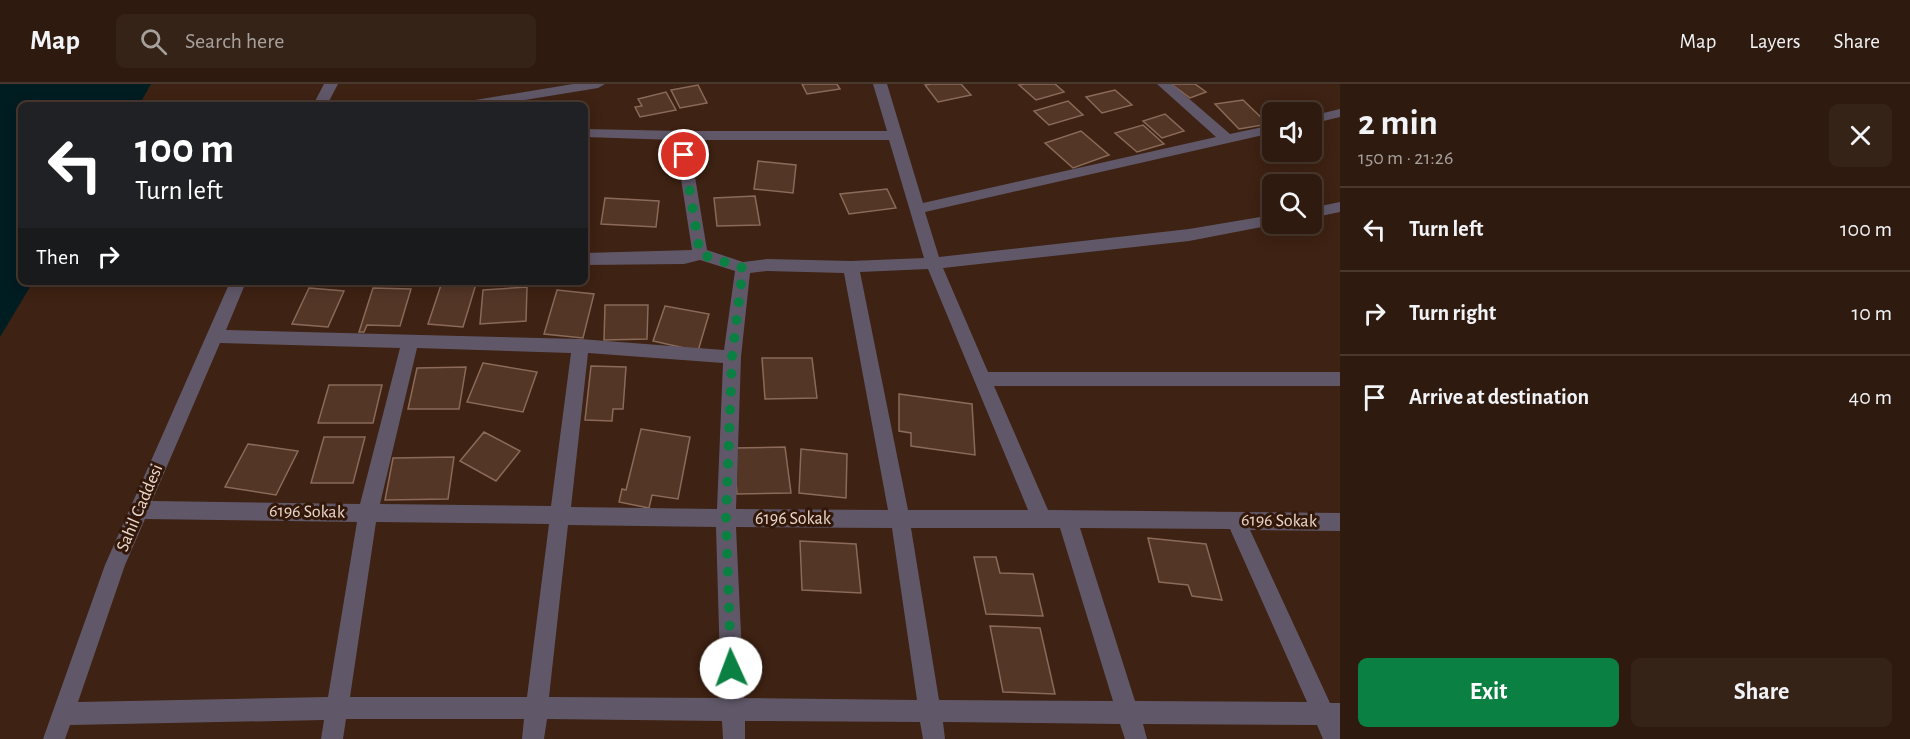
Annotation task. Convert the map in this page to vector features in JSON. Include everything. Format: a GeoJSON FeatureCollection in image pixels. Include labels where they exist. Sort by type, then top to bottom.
{"type":"FeatureCollection","features":[{"type":"Feature","properties":{"kind":"street"},"geometry":{"type":"LineString","coordinates":[[322,102],[331,84]]}},
{"type":"Feature","properties":{"kind":"street"},"geometry":{"type":"LineString","coordinates":[[486,102],[598,84]]}},
{"type":"Feature","properties":{"kind":"street"},"geometry":{"type":"LineString","coordinates":[[880,84],[933,263],[1042,519]]}},
{"type":"Feature","properties":{"kind":"street"},"geometry":{"type":"LineString","coordinates":[[1164,84],[1228,140]]}},
{"type":"Feature","properties":{"kind":"street"},"geometry":{"type":"LineString","coordinates":[[1322,117],[1340,113]]}},
{"type":"Feature","properties":{"kind":"street"},"geometry":{"type":"LineString","coordinates":[[917,209],[1262,132]]}},
{"type":"Feature","properties":{"kind":"street"},"geometry":{"type":"LineString","coordinates":[[588,133],[681,136],[895,135]]}},
{"type":"Feature","properties":{"kind":"street"},"geometry":{"type":"LineString","coordinates":[[681,136],[700,254]]}},
{"type":"Feature","properties":{"kind":"street"},"geometry":{"type":"LineString","coordinates":[[1322,211],[1340,207]]}},
{"type":"Feature","properties":{"kind":"street"},"geometry":{"type":"LineString","coordinates":[[588,259],[684,258],[700,254],[743,268],[768,265],[851,267],[933,263],[1189,235],[1262,222]]}},
{"type":"Feature","properties":{"kind":"street"},"geometry":{"type":"LineString","coordinates":[[851,267],[900,519],[934,739]]}},
{"type":"Feature","properties":{"kind":"street"},"geometry":{"type":"LineString","coordinates":[[734,739],[726,518],[732,357],[743,268]]}},
{"type":"Feature","properties":{"kind":"street","name":"Sahil Caddesi"},"geometry":{"type":"LineString","coordinates":[[54,739],[115,565],[237,285]]}},
{"type":"Feature","properties":{"kind":"street"},"geometry":{"type":"LineString","coordinates":[[214,336],[580,346],[732,357]]}},
{"type":"Feature","properties":{"kind":"street"},"geometry":{"type":"LineString","coordinates":[[332,739],[339,708],[368,513],[410,340]]}},
{"type":"Feature","properties":{"kind":"street"},"geometry":{"type":"LineString","coordinates":[[533,739],[580,346]]}},
{"type":"Feature","properties":{"kind":"street"},"geometry":{"type":"LineString","coordinates":[[982,379],[1340,378]]}},
{"type":"Feature","properties":{"kind":"street","name":"6196 Sokak"},"geometry":{"type":"LineString","coordinates":[[139,510],[726,518],[1340,522]]}},
{"type":"Feature","properties":{"kind":"street"},"geometry":{"type":"LineString","coordinates":[[1067,519],[1136,739]]}},
{"type":"Feature","properties":{"kind":"street"},"geometry":{"type":"LineString","coordinates":[[1236,520],[1331,714],[1335,739]]}},
{"type":"Feature","properties":{"kind":"street"},"geometry":{"type":"LineString","coordinates":[[63,714],[339,708],[1331,714]]}},
{"type":"Feature","properties":{"kind":"water"},"geometry":{"type":"Polygon","coordinates":[[[0,84],[151,84],[141,102],[18,102],[18,285],[31,285],[0,337],[0,84]]]}},
{"type":"Feature","properties":{"kind":"building"},"geometry":{"type":"Polygon","coordinates":[[[802,84],[837,84],[840,89],[807,94],[802,84]]]}},
{"type":"Feature","properties":{"kind":"building"},"geometry":{"type":"Polygon","coordinates":[[[961,84],[971,95],[938,102],[925,85],[961,84]]]}},
{"type":"Feature","properties":{"kind":"building"},"geometry":{"type":"Polygon","coordinates":[[[1055,84],[1064,92],[1036,100],[1019,85],[1055,84]]]}},
{"type":"Feature","properties":{"kind":"building"},"geometry":{"type":"Polygon","coordinates":[[[1171,84],[1195,84],[1206,92],[1190,98],[1171,84]]]}},
{"type":"Feature","properties":{"kind":"building"},"geometry":{"type":"Polygon","coordinates":[[[698,85],[707,103],[680,108],[671,90],[698,85]]]}},
{"type":"Feature","properties":{"kind":"building"},"geometry":{"type":"Polygon","coordinates":[[[1115,90],[1132,105],[1102,113],[1086,97],[1115,90]]]}},
{"type":"Feature","properties":{"kind":"building"},"geometry":{"type":"Polygon","coordinates":[[[666,92],[676,110],[640,117],[635,107],[642,106],[638,99],[666,92]]]}},
{"type":"Feature","properties":{"kind":"building"},"geometry":{"type":"Polygon","coordinates":[[[1243,100],[1262,118],[1262,125],[1239,129],[1215,104],[1243,100]]]}},
{"type":"Feature","properties":{"kind":"building"},"geometry":{"type":"Polygon","coordinates":[[[1068,101],[1083,115],[1049,125],[1034,111],[1068,101]]]}},
{"type":"Feature","properties":{"kind":"building"},"geometry":{"type":"Polygon","coordinates":[[[1165,114],[1184,131],[1162,138],[1143,121],[1165,114]]]}},
{"type":"Feature","properties":{"kind":"building"},"geometry":{"type":"Polygon","coordinates":[[[1143,125],[1164,144],[1137,152],[1115,133],[1143,125]]]}},
{"type":"Feature","properties":{"kind":"building"},"geometry":{"type":"Polygon","coordinates":[[[1081,131],[1109,155],[1073,168],[1045,143],[1081,131]]]}},
{"type":"Feature","properties":{"kind":"building"},"geometry":{"type":"Polygon","coordinates":[[[758,161],[796,165],[793,193],[754,189],[758,161]]]}},
{"type":"Feature","properties":{"kind":"building"},"geometry":{"type":"Polygon","coordinates":[[[887,189],[896,208],[849,214],[840,194],[887,189]]]}},
{"type":"Feature","properties":{"kind":"building"},"geometry":{"type":"Polygon","coordinates":[[[755,196],[760,225],[717,226],[714,198],[755,196]]]}},
{"type":"Feature","properties":{"kind":"building"},"geometry":{"type":"Polygon","coordinates":[[[605,198],[659,201],[656,227],[601,224],[605,198]]]}},
{"type":"Feature","properties":{"kind":"building"},"geometry":{"type":"Polygon","coordinates":[[[441,285],[476,285],[463,327],[428,324],[441,285]]]}},
{"type":"Feature","properties":{"kind":"building"},"geometry":{"type":"Polygon","coordinates":[[[527,287],[526,321],[480,324],[483,290],[527,287]]]}},
{"type":"Feature","properties":{"kind":"building"},"geometry":{"type":"Polygon","coordinates":[[[309,288],[344,291],[328,327],[292,324],[309,288]]]}},
{"type":"Feature","properties":{"kind":"building"},"geometry":{"type":"Polygon","coordinates":[[[373,288],[411,289],[400,326],[367,325],[364,332],[359,332],[373,288]]]}},
{"type":"Feature","properties":{"kind":"building"},"geometry":{"type":"Polygon","coordinates":[[[557,290],[594,294],[583,338],[544,334],[557,290]]]}},
{"type":"Feature","properties":{"kind":"building"},"geometry":{"type":"Polygon","coordinates":[[[605,305],[648,305],[647,339],[604,340],[605,305]]]}},
{"type":"Feature","properties":{"kind":"building"},"geometry":{"type":"Polygon","coordinates":[[[665,306],[709,314],[698,351],[653,341],[665,306]]]}},
{"type":"Feature","properties":{"kind":"building"},"geometry":{"type":"Polygon","coordinates":[[[762,358],[812,358],[817,398],[765,399],[762,358]]]}},
{"type":"Feature","properties":{"kind":"building"},"geometry":{"type":"Polygon","coordinates":[[[483,363],[537,372],[523,412],[467,402],[483,363]]]}},
{"type":"Feature","properties":{"kind":"building"},"geometry":{"type":"Polygon","coordinates":[[[591,366],[626,367],[623,409],[613,409],[612,421],[585,420],[591,366]]]}},
{"type":"Feature","properties":{"kind":"building"},"geometry":{"type":"Polygon","coordinates":[[[466,367],[459,409],[408,409],[417,368],[466,367]]]}},
{"type":"Feature","properties":{"kind":"building"},"geometry":{"type":"Polygon","coordinates":[[[329,385],[382,385],[373,423],[318,423],[329,385]]]}},
{"type":"Feature","properties":{"kind":"building"},"geometry":{"type":"Polygon","coordinates":[[[899,394],[972,404],[975,455],[911,446],[911,433],[899,431],[899,394]]]}},
{"type":"Feature","properties":{"kind":"building"},"geometry":{"type":"Polygon","coordinates":[[[641,429],[690,437],[678,499],[652,495],[649,508],[619,502],[622,489],[626,490],[641,429]]]}},
{"type":"Feature","properties":{"kind":"building"},"geometry":{"type":"Polygon","coordinates":[[[484,432],[520,451],[496,481],[460,461],[484,432]]]}},
{"type":"Feature","properties":{"kind":"building"},"geometry":{"type":"Polygon","coordinates":[[[324,437],[365,437],[353,483],[311,483],[324,437]]]}},
{"type":"Feature","properties":{"kind":"building"},"geometry":{"type":"Polygon","coordinates":[[[248,444],[298,451],[276,495],[225,487],[248,444]]]}},
{"type":"Feature","properties":{"kind":"building"},"geometry":{"type":"Polygon","coordinates":[[[785,447],[791,493],[737,494],[733,448],[785,447]]]}},
{"type":"Feature","properties":{"kind":"building"},"geometry":{"type":"Polygon","coordinates":[[[801,449],[847,454],[846,498],[799,493],[801,449]]]}},
{"type":"Feature","properties":{"kind":"building"},"geometry":{"type":"Polygon","coordinates":[[[454,457],[448,499],[385,500],[393,458],[454,457]]]}},
{"type":"Feature","properties":{"kind":"building"},"geometry":{"type":"Polygon","coordinates":[[[1148,538],[1206,544],[1222,600],[1192,596],[1188,585],[1159,582],[1148,538]]]}},
{"type":"Feature","properties":{"kind":"building"},"geometry":{"type":"Polygon","coordinates":[[[800,541],[856,544],[861,593],[802,590],[800,541]]]}},
{"type":"Feature","properties":{"kind":"building"},"geometry":{"type":"Polygon","coordinates":[[[974,557],[996,557],[1000,573],[1033,574],[1043,616],[986,614],[974,557]]]}},
{"type":"Feature","properties":{"kind":"building"},"geometry":{"type":"Polygon","coordinates":[[[990,626],[1040,628],[1055,694],[1003,692],[990,626]]]}},
{"type":"Feature","properties":{"kind":"route"},"geometry":{"type":"LineString","coordinates":[[684,155],[700,254],[743,268],[732,357],[726,518],[731,668]]}}]}
